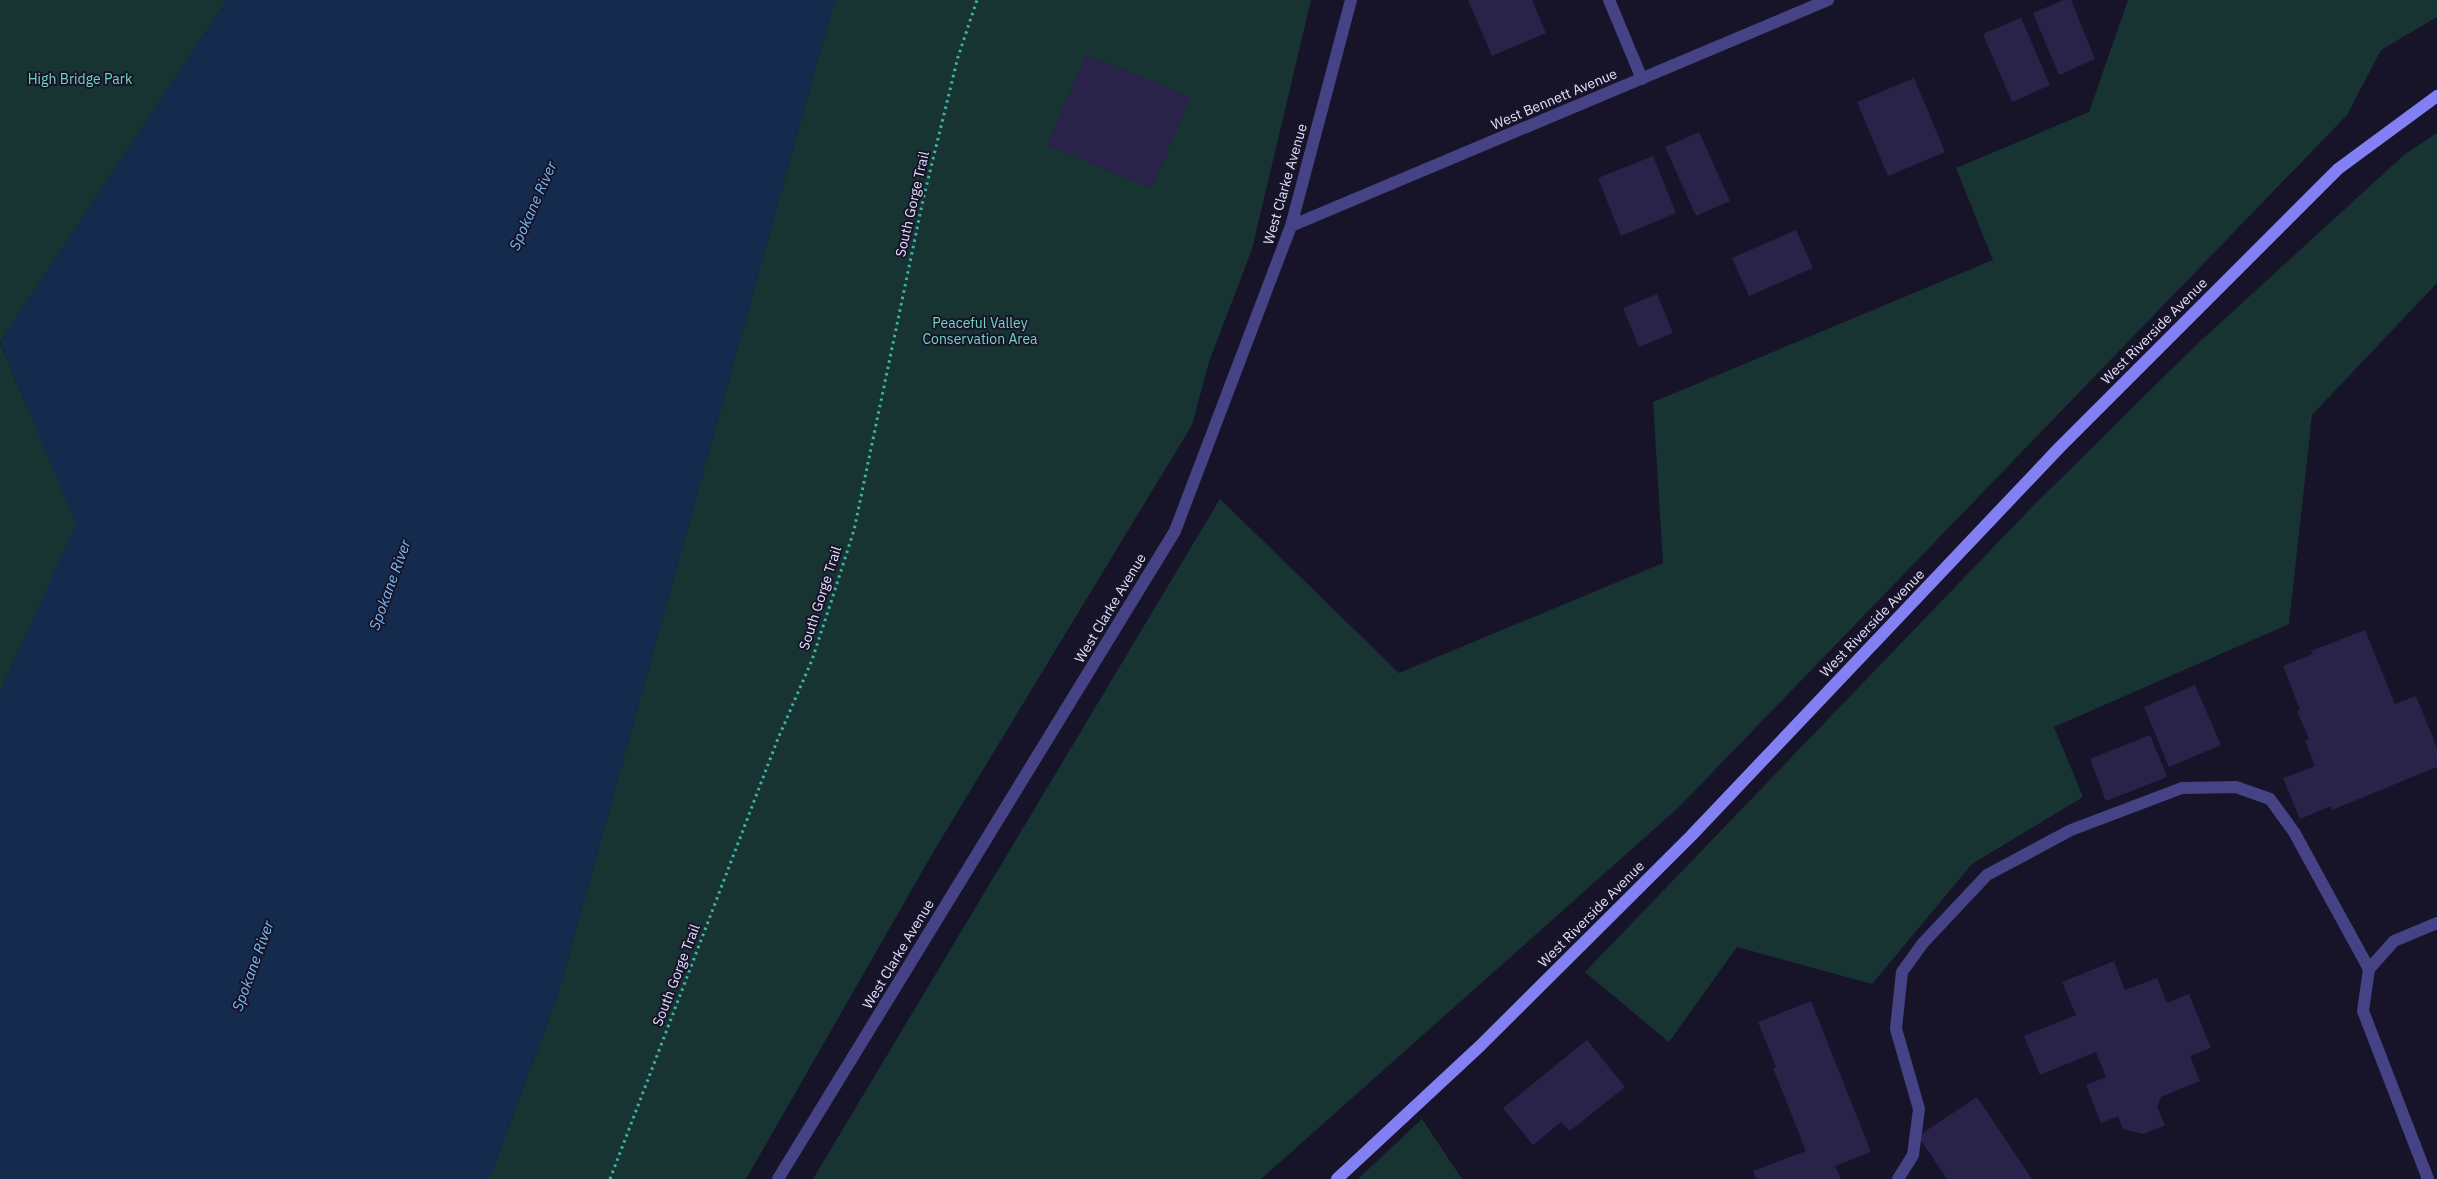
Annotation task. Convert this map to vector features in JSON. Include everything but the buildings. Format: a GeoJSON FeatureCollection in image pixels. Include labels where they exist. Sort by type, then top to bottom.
{"type":"FeatureCollection","features":[{"type":"Feature","properties":{"kind":"main road","name":"West Riverside Avenue"},"geometry":{"type":"LineString","coordinates":[[1337,1179],[1480,1046],[1684,843],[2059,448],[2331,176],[2437,96]]}},
{"type":"Feature","properties":{"kind":"street","name":"West Clarke Avenue"},"geometry":{"type":"LineString","coordinates":[[778,1179],[1174,531],[1291,226],[1350,0]]}},
{"type":"Feature","properties":{"kind":"street"},"geometry":{"type":"LineString","coordinates":[[1609,0],[1642,79]]}},
{"type":"Feature","properties":{"kind":"street","name":"West Bennett Avenue"},"geometry":{"type":"LineString","coordinates":[[1291,226],[1828,0]]}},
{"type":"Feature","properties":{"kind":"street"},"geometry":{"type":"LineString","coordinates":[[1898,1179],[1913,1155],[1920,1109],[1896,1029],[1902,972],[1923,942],[1987,875],[2071,830],[2182,788],[2236,787],[2270,799],[2294,832],[2369,969]]}},
{"type":"Feature","properties":{"kind":"street"},"geometry":{"type":"LineString","coordinates":[[2428,1179],[2363,1012],[2369,969],[2394,941],[2437,924]]}},
{"type":"Feature","properties":{"kind":"path","name":"South Gorge Trail"},"geometry":{"type":"LineString","coordinates":[[610,1179],[777,741],[812,660],[834,596],[854,530],[930,171],[958,57],[977,0]]}},
{"type":"Feature","properties":{"kind":"green space","name":"High Bridge Park"},"geometry":{"type":"Polygon","coordinates":[[[0,0],[227,0],[0,342],[0,0]]]}},
{"type":"Feature","properties":{"kind":"green space","name":"Peaceful Valley Conservation Area"},"geometry":{"type":"Polygon","coordinates":[[[838,0],[1311,0],[1252,249],[1209,362],[1192,425],[935,849],[746,1179],[489,1179],[558,994],[831,12],[838,0]]]}},
{"type":"Feature","properties":{"kind":"green space"},"geometry":{"type":"Polygon","coordinates":[[[2128,0],[2437,0],[2437,17],[2381,50],[2347,115],[1679,807],[1261,1179],[813,1179],[1220,499],[1399,673],[1663,563],[1653,402],[1993,260],[1956,168],[2089,112],[2128,0]]]}},
{"type":"Feature","properties":{"kind":"green space"},"geometry":{"type":"Polygon","coordinates":[[[2437,133],[2437,283],[2312,415],[2289,624],[2054,727],[2083,797],[1972,864],[1872,984],[1737,947],[1669,1042],[1585,972],[2033,506],[2193,348],[2405,154],[2437,133]]]}},
{"type":"Feature","properties":{"kind":"green space"},"geometry":{"type":"Polygon","coordinates":[[[0,343],[77,524],[0,692],[0,343]]]}},
{"type":"Feature","properties":{"kind":"green space"},"geometry":{"type":"Polygon","coordinates":[[[1422,1119],[1462,1179],[1358,1179],[1422,1119]]]}},
{"type":"Feature","properties":{"kind":"water","name":"Spokane River"},"geometry":{"type":"Polygon","coordinates":[[[227,0],[838,0],[831,12],[558,994],[489,1179],[0,1179],[0,692],[76,524],[0,342],[227,0]]]}}]}
